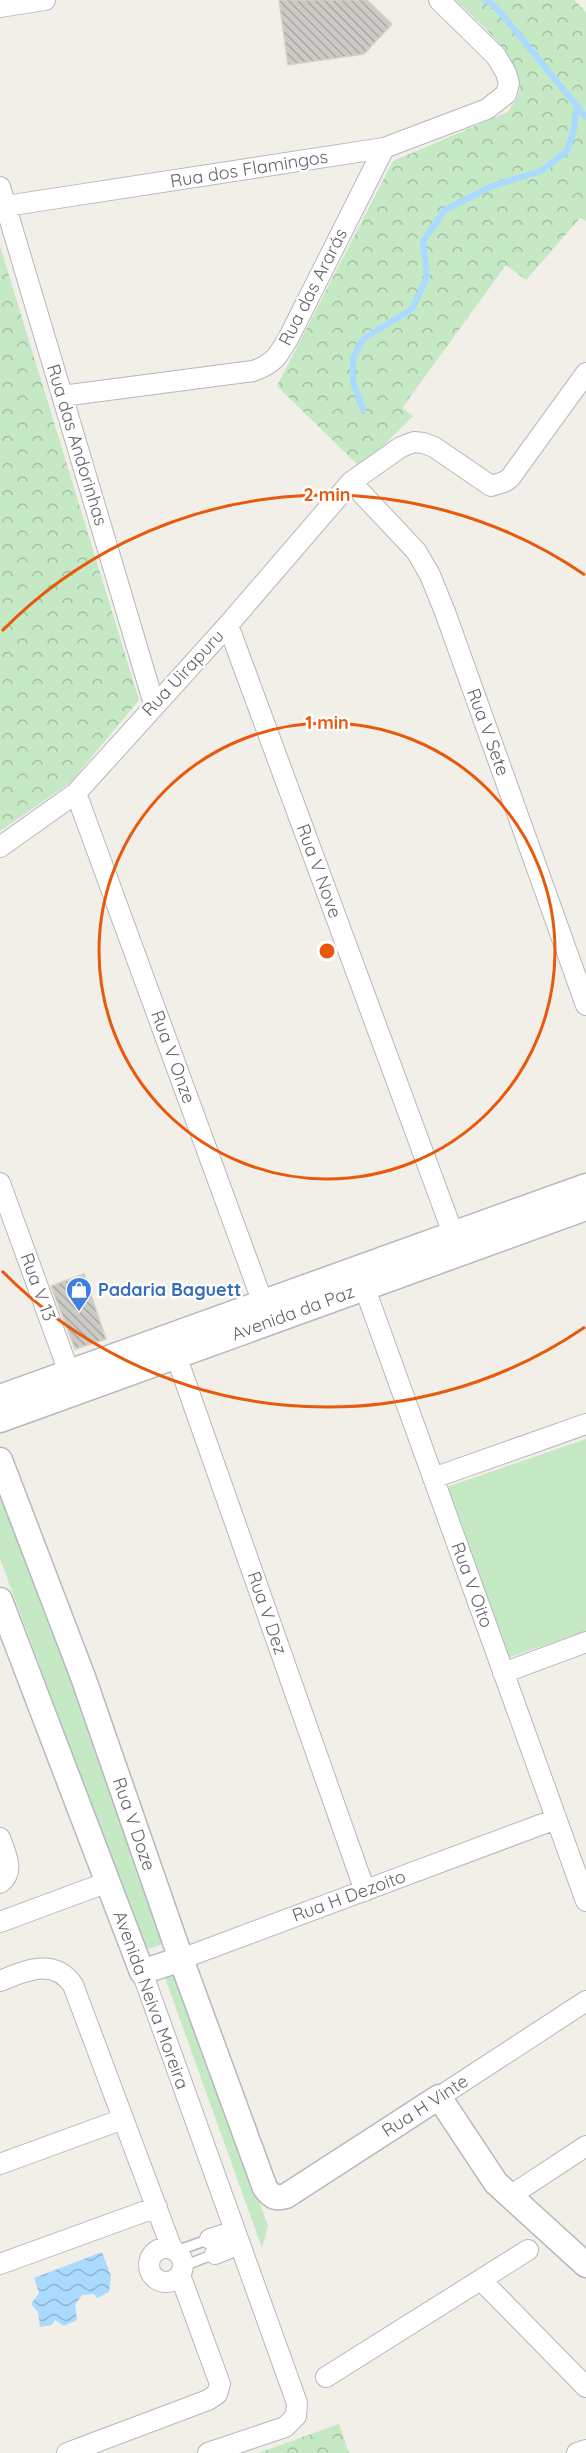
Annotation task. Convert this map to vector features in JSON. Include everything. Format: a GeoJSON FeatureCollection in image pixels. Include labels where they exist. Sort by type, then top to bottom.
{"type":"FeatureCollection","features":[{"type":"Feature","properties":{"kind":"street"},"geometry":{"type":"LineString","coordinates":[[0,7],[45,0]]}},
{"type":"Feature","properties":{"kind":"street","name":"Rua dos Flamingos"},"geometry":{"type":"LineString","coordinates":[[6,206],[384,148],[487,110],[506,94],[509,83],[506,73],[496,56],[440,0]]}},
{"type":"Feature","properties":{"kind":"street","name":"Rua das Ararás"},"geometry":{"type":"LineString","coordinates":[[62,396],[253,371],[267,366],[277,358],[289,337],[384,148]]}},
{"type":"Feature","properties":{"kind":"street","name":"Rua das Andorinhas"},"geometry":{"type":"LineString","coordinates":[[0,187],[154,704]]}},
{"type":"Feature","properties":{"kind":"street","name":"Rua Uirapuru"},"geometry":{"type":"LineString","coordinates":[[0,847],[76,793],[154,704],[228,625],[351,482],[401,447],[414,442],[434,447],[490,486],[504,482],[510,478],[586,373]]}},
{"type":"Feature","properties":{"kind":"street","name":"Rua V Sete"},"geometry":{"type":"LineString","coordinates":[[351,482],[416,551],[430,575],[579,965],[586,1005]]}},
{"type":"Feature","properties":{"kind":"street","name":"Rua V Nove"},"geometry":{"type":"LineString","coordinates":[[228,625],[457,1244]]}},
{"type":"Feature","properties":{"kind":"street","name":"Rua V Onze"},"geometry":{"type":"LineString","coordinates":[[76,793],[266,1312]]}},
{"type":"Feature","properties":{"kind":"street","name":"Rua V 13"},"geometry":{"type":"LineString","coordinates":[[0,1183],[72,1382]]}},
{"type":"Feature","properties":{"kind":"street","name":"Avenida da Paz"},"geometry":{"type":"LineString","coordinates":[[457,1244],[586,1186]]}},
{"type":"Feature","properties":{"kind":"street","name":"Avenida da Paz"},"geometry":{"type":"LineString","coordinates":[[0,1420],[72,1382],[457,1244],[586,1208]]}},
{"type":"Feature","properties":{"kind":"street","name":"Rua V Oito"},"geometry":{"type":"LineString","coordinates":[[361,1278],[586,1901]]}},
{"type":"Feature","properties":{"kind":"street","name":"Rua V Dez"},"geometry":{"type":"LineString","coordinates":[[172,1346],[365,1891]]}},
{"type":"Feature","properties":{"kind":"street","name":"Avenida da Paz"},"geometry":{"type":"LineString","coordinates":[[0,1397],[72,1382]]}},
{"type":"Feature","properties":{"kind":"street"},"geometry":{"type":"LineString","coordinates":[[433,1478],[586,1424]]}},
{"type":"Feature","properties":{"kind":"street","name":"Rua V Doze"},"geometry":{"type":"LineString","coordinates":[[0,1460],[83,1677],[181,1959],[265,2188]]}},
{"type":"Feature","properties":{"kind":"street","name":"Avenida Neiva Moreira"},"geometry":{"type":"LineString","coordinates":[[0,1602],[6,1631],[142,1972],[297,2403],[296,2416],[285,2427],[208,2453]]}},
{"type":"Feature","properties":{"kind":"street"},"geometry":{"type":"LineString","coordinates":[[503,1673],[586,1642]]}},
{"type":"Feature","properties":{"kind":"street","name":"Rua H Dezoito"},"geometry":{"type":"LineString","coordinates":[[142,1972],[556,1819]]}},
{"type":"Feature","properties":{"kind":"street"},"geometry":{"type":"LineString","coordinates":[[0,1838],[9,1870],[8,1876],[0,1883]]}},
{"type":"Feature","properties":{"kind":"street"},"geometry":{"type":"LineString","coordinates":[[0,1922],[108,1882]]}},
{"type":"Feature","properties":{"kind":"street"},"geometry":{"type":"LineString","coordinates":[[0,1981],[42,1968],[52,1968],[68,1978],[73,1985],[178,2260],[220,2384],[217,2394],[208,2400],[67,2453]]}},
{"type":"Feature","properties":{"kind":"street","name":"Rua H Vinte"},"geometry":{"type":"LineString","coordinates":[[265,2188],[272,2197],[286,2196],[586,2001]]}},
{"type":"Feature","properties":{"kind":"street"},"geometry":{"type":"LineString","coordinates":[[439,2097],[496,2183],[586,2265]]}},
{"type":"Feature","properties":{"kind":"street"},"geometry":{"type":"LineString","coordinates":[[0,2164],[123,2119]]}},
{"type":"Feature","properties":{"kind":"street"},"geometry":{"type":"LineString","coordinates":[[510,2196],[586,2146]]}},
{"type":"Feature","properties":{"kind":"street"},"geometry":{"type":"LineString","coordinates":[[0,2264],[157,2207]]}},
{"type":"Feature","properties":{"kind":"street"},"geometry":{"type":"LineString","coordinates":[[212,2247],[237,2237]]}},
{"type":"Feature","properties":{"kind":"street"},"geometry":{"type":"LineString","coordinates":[[326,2377],[528,2250]]}},
{"type":"Feature","properties":{"kind":"street"},"geometry":{"type":"LineString","coordinates":[[481,2280],[586,2387]]}},
{"type":"Feature","properties":{"kind":"street"},"geometry":{"type":"LineString","coordinates":[[577,2453],[586,2450]]}},
{"type":"Feature","properties":{"kind":"lane"},"geometry":{"type":"LineString","coordinates":[[178,2260],[212,2247]]}},
{"type":"Feature","properties":{"kind":"lane"},"geometry":{"type":"LineString","coordinates":[[178,2260],[212,2247]]}},
{"type":"Feature","properties":{"kind":"green space"},"geometry":{"type":"Polygon","coordinates":[[[455,0],[574,0],[586,12],[586,221],[580,218],[526,280],[506,265],[402,408],[413,416],[361,468],[277,386],[393,161],[508,112],[518,95],[519,83],[516,69],[508,56],[487,30],[455,0]]]}},
{"type":"Feature","properties":{"kind":"green space"},"geometry":{"type":"Polygon","coordinates":[[[0,246],[139,700],[71,782],[0,831],[0,246]]]}},
{"type":"Feature","properties":{"kind":"green space"},"geometry":{"type":"Polygon","coordinates":[[[586,1439],[586,1631],[507,1658],[447,1487],[586,1439]]]}},
{"type":"Feature","properties":{"kind":"green space"},"geometry":{"type":"Polygon","coordinates":[[[0,1485],[165,1943],[146,1950],[0,1559],[0,1485]]]}},
{"type":"Feature","properties":{"kind":"green space"},"geometry":{"type":"Polygon","coordinates":[[[176,1971],[268,2226],[262,2248],[164,1975],[176,1971]]]}},
{"type":"Feature","properties":{"kind":"green space"},"geometry":{"type":"Polygon","coordinates":[[[339,2424],[349,2453],[258,2453],[339,2424]]]}},
{"type":"Feature","properties":{"kind":"water"},"geometry":{"type":"Polygon","coordinates":[[[102,2252],[111,2276],[109,2292],[97,2298],[94,2294],[82,2295],[75,2305],[77,2320],[64,2326],[55,2320],[52,2325],[40,2327],[38,2312],[31,2304],[39,2293],[34,2278],[102,2252]]]}},
{"type":"Feature","properties":{"kind":"building"},"geometry":{"type":"Polygon","coordinates":[[[279,0],[367,0],[392,24],[364,54],[288,65],[279,0]]]}},
{"type":"Feature","properties":{"kind":"building","name":"Padaria Baguett"},"geometry":{"type":"Polygon","coordinates":[[[84,1274],[106,1339],[75,1349],[51,1286],[84,1274]]]}},
{"type":"Feature","properties":{"kind":"waterway"},"geometry":{"type":"LineString","coordinates":[[486,0],[496,7],[586,117]]}},
{"type":"Feature","properties":{"kind":"waterway"},"geometry":{"type":"LineString","coordinates":[[363,410],[353,382],[353,358],[363,339],[412,309],[427,277],[423,241],[445,210],[492,186],[541,171],[567,151],[574,129],[577,105]]}},
{"type":"Feature","properties":{"kind":"place","name":"Padaria Baguett"},"geometry":{"type":"Point","coordinates":[79,1313]}}]}
